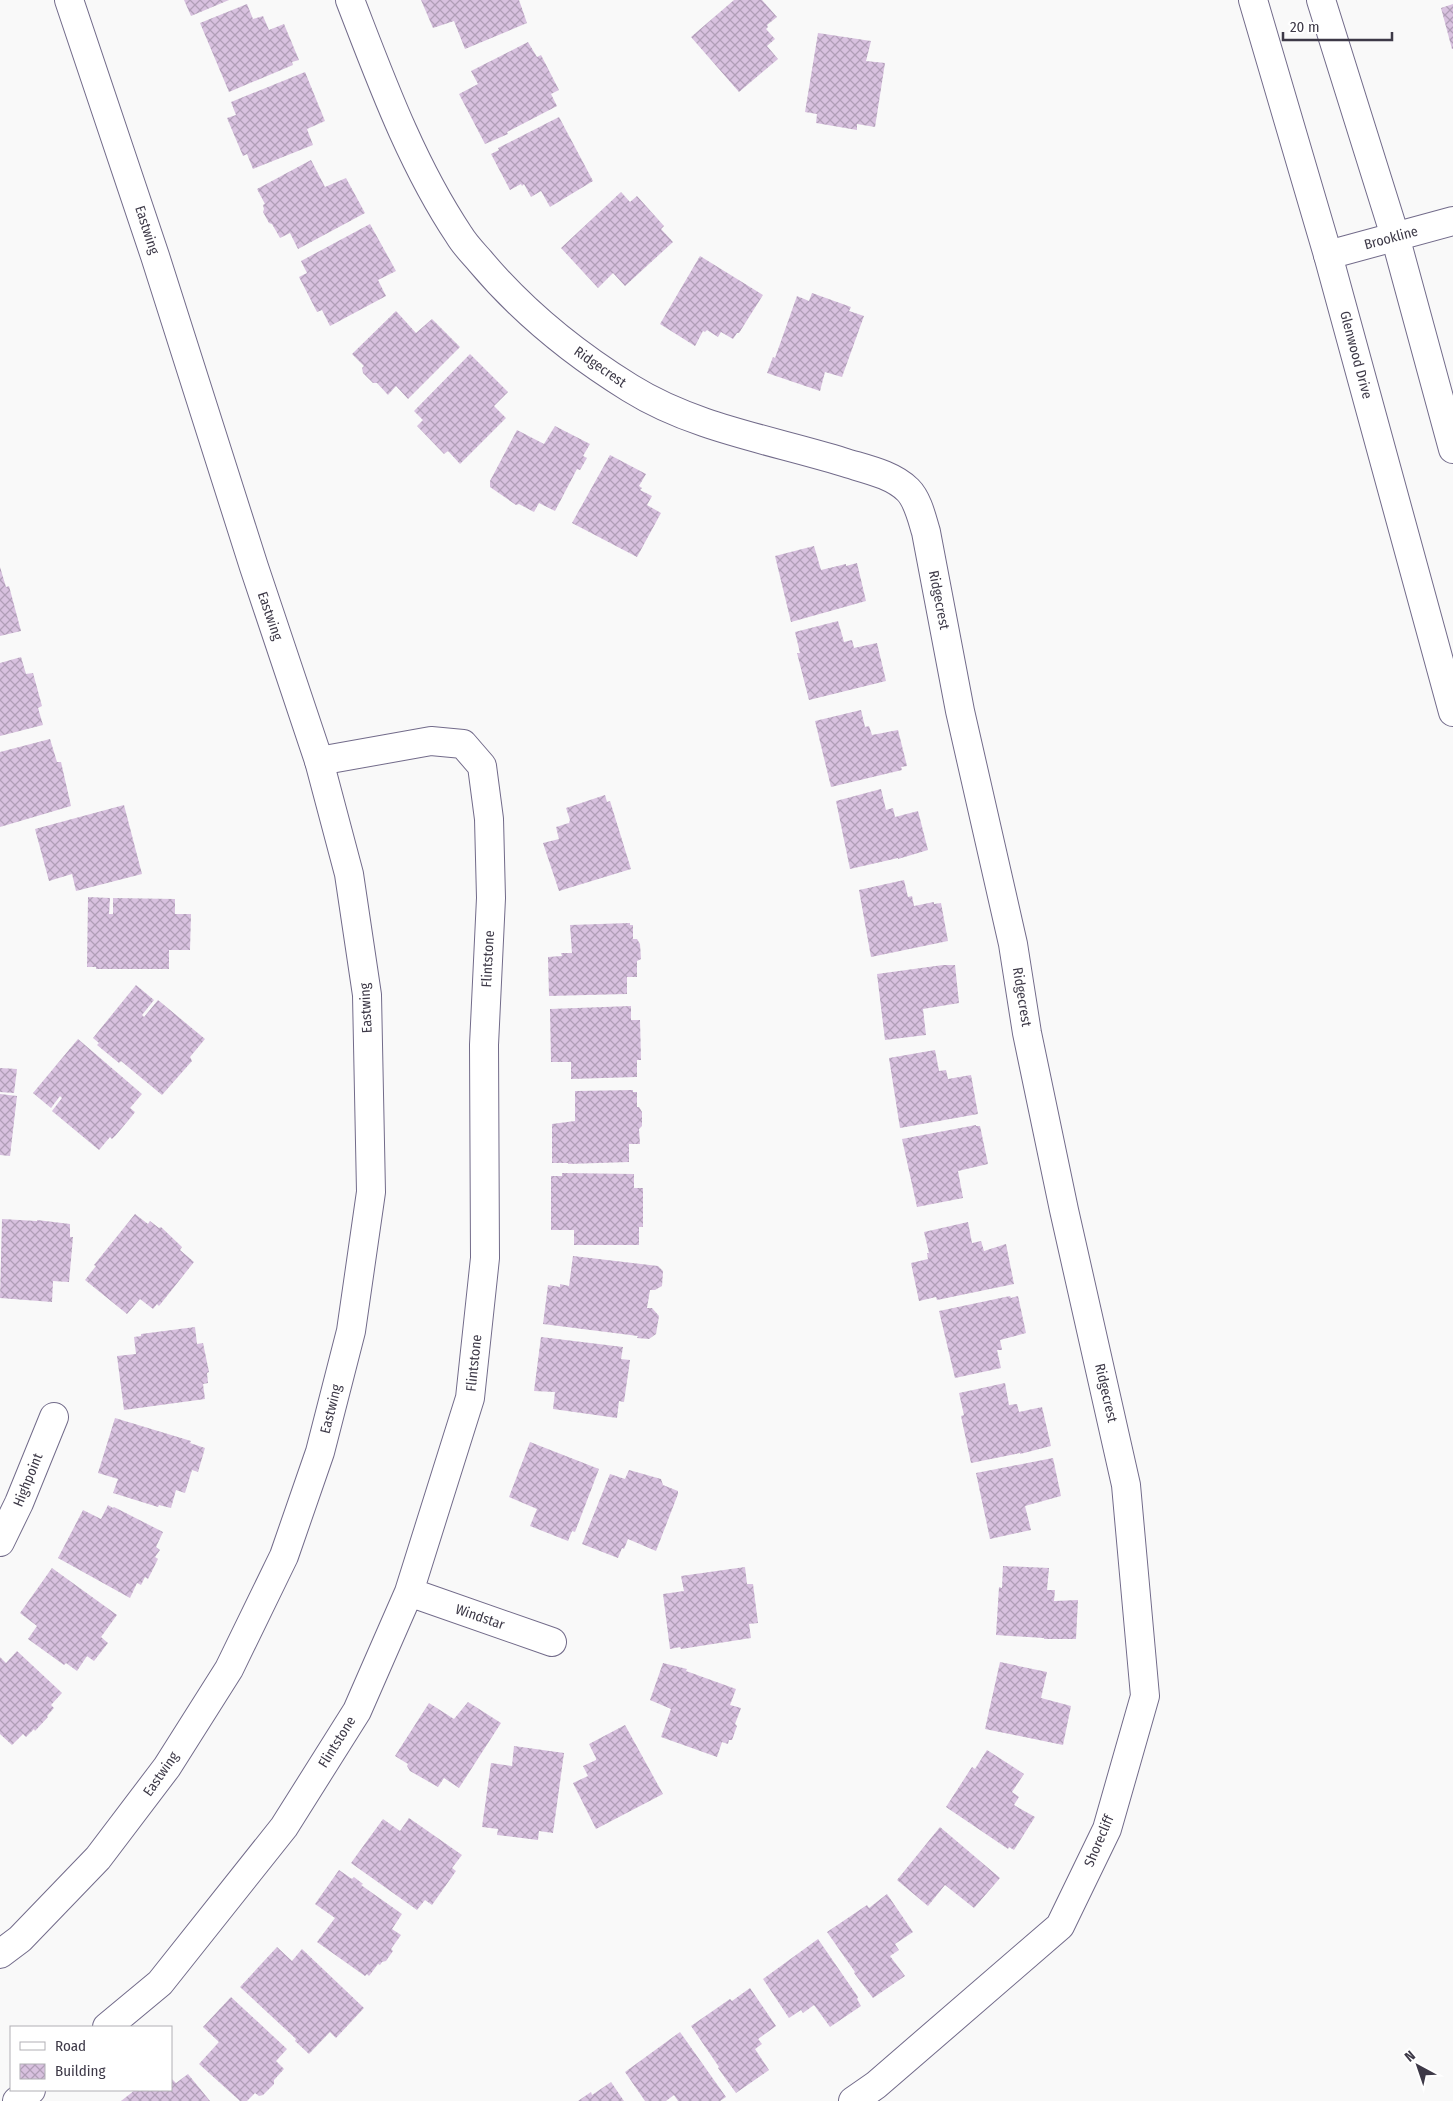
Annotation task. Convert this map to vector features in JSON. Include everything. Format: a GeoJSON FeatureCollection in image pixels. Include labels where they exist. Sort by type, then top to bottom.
{"type":"FeatureCollection","features":[{"type":"Feature","properties":{"kind":"street","name":"Eastwing"},"geometry":{"type":"LineString","coordinates":[[0,1954],[20,1939],[98,1858],[167,1766],[229,1669],[284,1556],[320,1452],[351,1331],[371,1192],[367,995],[349,874],[319,761],[70,0]]}},
{"type":"Feature","properties":{"kind":"street","name":"Ridgecrest"},"geometry":{"type":"LineString","coordinates":[[350,0],[395,115],[434,194],[451,223],[460,237],[497,281],[553,333],[630,388],[659,404],[716,426],[811,452],[887,477],[895,480],[910,491],[926,532],[960,712],[1014,944],[1027,1033],[1064,1210],[1126,1485]]}},
{"type":"Feature","properties":{"kind":"street","name":"Glenwood Drive"},"geometry":{"type":"LineString","coordinates":[[1253,0],[1328,255],[1453,712]]}},
{"type":"Feature","properties":{"kind":"street"},"geometry":{"type":"LineString","coordinates":[[1321,0],[1395,236],[1453,449]]}},
{"type":"Feature","properties":{"kind":"street","name":"Brookline"},"geometry":{"type":"LineString","coordinates":[[1328,255],[1453,221]]}},
{"type":"Feature","properties":{"kind":"street","name":"Flintstone"},"geometry":{"type":"LineString","coordinates":[[108,2026],[160,1983],[284,1827],[357,1711],[409,1592],[470,1398],[485,1258],[484,1045],[491,898],[489,818],[482,766],[463,744],[431,741],[319,761]]}},
{"type":"Feature","properties":{"kind":"street","name":"Highpoint"},"geometry":{"type":"LineString","coordinates":[[0,1542],[20,1503],[54,1417]]}},
{"type":"Feature","properties":{"kind":"street","name":"Shorecliff"},"geometry":{"type":"LineString","coordinates":[[854,2101],[876,2085],[1060,1926],[1107,1830],[1145,1696],[1126,1485]]}},
{"type":"Feature","properties":{"kind":"street","name":"Windstar"},"geometry":{"type":"LineString","coordinates":[[409,1592],[552,1642]]}},
{"type":"Feature","properties":{"kind":"street"},"geometry":{"type":"LineString","coordinates":[[17,2101],[30,2091]]}},
{"type":"Feature","properties":{"kind":"building"},"geometry":{"type":"Polygon","coordinates":[[[184,0],[229,0],[191,16],[184,0]]]}},
{"type":"Feature","properties":{"kind":"building"},"geometry":{"type":"Polygon","coordinates":[[[421,0],[519,0],[527,23],[465,49],[454,21],[433,28],[421,0]]]}},
{"type":"Feature","properties":{"kind":"building"},"geometry":{"type":"Polygon","coordinates":[[[734,0],[762,0],[777,17],[767,25],[766,29],[775,39],[767,46],[778,59],[739,92],[691,37],[734,0]]]}},
{"type":"Feature","properties":{"kind":"building"},"geometry":{"type":"Polygon","coordinates":[[[247,4],[253,19],[263,16],[269,30],[284,24],[299,60],[292,62],[293,65],[229,92],[200,23],[247,4]]]}},
{"type":"Feature","properties":{"kind":"building"},"geometry":{"type":"Polygon","coordinates":[[[1453,4],[1453,49],[1452,49],[1441,8],[1453,4]]]}},
{"type":"Feature","properties":{"kind":"building"},"geometry":{"type":"Polygon","coordinates":[[[818,33],[871,41],[866,61],[885,63],[875,127],[857,124],[857,130],[816,123],[817,114],[805,112],[818,33]]]}},
{"type":"Feature","properties":{"kind":"building"},"geometry":{"type":"Polygon","coordinates":[[[528,42],[537,57],[541,55],[559,90],[551,94],[557,106],[507,132],[508,134],[485,144],[459,94],[478,84],[471,71],[528,42]]]}},
{"type":"Feature","properties":{"kind":"building"},"geometry":{"type":"Polygon","coordinates":[[[305,72],[325,121],[307,129],[313,145],[253,169],[247,154],[243,156],[227,118],[236,115],[231,102],[305,72]]]}},
{"type":"Feature","properties":{"kind":"building"},"geometry":{"type":"Polygon","coordinates":[[[559,117],[593,181],[550,207],[541,191],[531,197],[524,184],[510,190],[491,154],[499,150],[498,148],[559,117]]]}},
{"type":"Feature","properties":{"kind":"building"},"geometry":{"type":"Polygon","coordinates":[[[311,160],[325,187],[346,178],[365,213],[298,249],[290,233],[280,238],[272,224],[269,223],[263,212],[263,205],[265,204],[257,189],[311,160]]]}},
{"type":"Feature","properties":{"kind":"building"},"geometry":{"type":"Polygon","coordinates":[[[621,192],[630,202],[637,196],[664,226],[661,229],[673,242],[625,286],[613,273],[598,288],[561,248],[621,192]]]}},
{"type":"Feature","properties":{"kind":"building"},"geometry":{"type":"Polygon","coordinates":[[[370,224],[396,271],[378,280],[386,296],[330,326],[322,310],[317,312],[299,277],[307,273],[301,261],[370,224]]]}},
{"type":"Feature","properties":{"kind":"building"},"geometry":{"type":"Polygon","coordinates":[[[700,256],[763,295],[739,333],[733,339],[721,332],[718,337],[707,330],[703,331],[695,346],[660,324],[700,256]]]}},
{"type":"Feature","properties":{"kind":"building"},"geometry":{"type":"Polygon","coordinates":[[[812,293],[851,307],[849,311],[864,316],[842,377],[825,372],[820,391],[767,373],[773,357],[775,358],[797,296],[809,301],[812,293]]]}},
{"type":"Feature","properties":{"kind":"building"},"geometry":{"type":"Polygon","coordinates":[[[396,311],[416,333],[432,319],[460,347],[408,399],[396,386],[388,395],[377,383],[373,383],[363,373],[362,368],[364,366],[352,354],[396,311]]]}},
{"type":"Feature","properties":{"kind":"building"},"geometry":{"type":"Polygon","coordinates":[[[470,354],[508,392],[494,406],[506,418],[460,464],[448,451],[444,454],[417,426],[423,420],[414,411],[470,354]]]}},
{"type":"Feature","properties":{"kind":"building"},"geometry":{"type":"Polygon","coordinates":[[[555,426],[590,444],[583,456],[587,458],[580,470],[577,469],[555,511],[539,503],[534,512],[519,504],[516,505],[490,487],[490,481],[517,430],[544,444],[555,426]]]}},
{"type":"Feature","properties":{"kind":"building"},"geometry":{"type":"Polygon","coordinates":[[[610,455],[646,474],[639,486],[642,488],[640,490],[652,496],[647,505],[661,513],[637,557],[572,523],[610,455]]]}},
{"type":"Feature","properties":{"kind":"building"},"geometry":{"type":"Polygon","coordinates":[[[814,546],[821,570],[857,563],[866,601],[791,622],[775,556],[814,546]]]}},
{"type":"Feature","properties":{"kind":"building"},"geometry":{"type":"Polygon","coordinates":[[[0,567],[6,587],[9,586],[21,631],[0,636],[0,567]]]}},
{"type":"Feature","properties":{"kind":"building"},"geometry":{"type":"Polygon","coordinates":[[[838,621],[844,642],[852,640],[854,648],[877,643],[886,681],[809,700],[797,653],[800,653],[795,632],[838,621]]]}},
{"type":"Feature","properties":{"kind":"building"},"geometry":{"type":"Polygon","coordinates":[[[21,657],[26,674],[33,673],[42,706],[38,708],[43,725],[0,736],[0,663],[21,657]]]}},
{"type":"Feature","properties":{"kind":"building"},"geometry":{"type":"Polygon","coordinates":[[[861,710],[865,727],[869,726],[872,735],[898,730],[907,766],[901,767],[902,770],[831,787],[815,721],[861,710]]]}},
{"type":"Feature","properties":{"kind":"building"},"geometry":{"type":"Polygon","coordinates":[[[50,739],[57,762],[61,762],[71,806],[0,827],[0,752],[50,739]]]}},
{"type":"Feature","properties":{"kind":"building"},"geometry":{"type":"Polygon","coordinates":[[[881,789],[886,810],[893,808],[895,817],[918,811],[928,850],[898,859],[850,869],[836,801],[881,789]]]}},
{"type":"Feature","properties":{"kind":"building"},"geometry":{"type":"Polygon","coordinates":[[[605,795],[607,802],[610,801],[631,869],[559,891],[543,843],[559,839],[556,827],[569,823],[570,820],[566,808],[605,795]]]}},
{"type":"Feature","properties":{"kind":"building"},"geometry":{"type":"Polygon","coordinates":[[[124,805],[142,874],[76,891],[72,874],[49,881],[35,829],[124,805]]]}},
{"type":"Feature","properties":{"kind":"building"},"geometry":{"type":"Polygon","coordinates":[[[904,880],[908,897],[912,896],[914,906],[934,902],[934,904],[941,903],[948,941],[871,957],[859,890],[904,880]]]}},
{"type":"Feature","properties":{"kind":"building"},"geometry":{"type":"Polygon","coordinates":[[[88,897],[110,898],[109,914],[113,914],[113,898],[175,899],[175,914],[191,914],[190,950],[169,950],[169,969],[96,969],[96,967],[87,967],[88,897]]]}},
{"type":"Feature","properties":{"kind":"building"},"geometry":{"type":"Polygon","coordinates":[[[630,923],[630,925],[633,925],[633,939],[637,939],[640,944],[641,959],[637,961],[637,977],[627,977],[627,994],[549,996],[548,957],[562,956],[561,953],[572,953],[570,925],[630,923]]]}},
{"type":"Feature","properties":{"kind":"building"},"geometry":{"type":"Polygon","coordinates":[[[955,965],[959,1003],[923,1009],[926,1035],[885,1040],[877,974],[955,965]]]}},
{"type":"Feature","properties":{"kind":"building"},"geometry":{"type":"Polygon","coordinates":[[[136,985],[154,1000],[142,1015],[144,1017],[158,1000],[205,1039],[190,1057],[192,1061],[162,1095],[121,1061],[119,1063],[97,1045],[99,1043],[93,1038],[136,985]]]}},
{"type":"Feature","properties":{"kind":"building"},"geometry":{"type":"Polygon","coordinates":[[[631,1006],[631,1020],[640,1020],[641,1060],[637,1060],[637,1077],[571,1079],[571,1062],[551,1062],[550,1009],[631,1006]]]}},
{"type":"Feature","properties":{"kind":"building"},"geometry":{"type":"Polygon","coordinates":[[[78,1039],[142,1094],[130,1108],[135,1112],[132,1116],[116,1135],[112,1139],[110,1137],[99,1150],[52,1111],[62,1098],[60,1096],[51,1108],[33,1093],[78,1039]]]}},
{"type":"Feature","properties":{"kind":"building"},"geometry":{"type":"Polygon","coordinates":[[[935,1050],[939,1071],[946,1070],[948,1079],[971,1075],[978,1114],[900,1128],[889,1058],[935,1050]]]}},
{"type":"Feature","properties":{"kind":"building"},"geometry":{"type":"Polygon","coordinates":[[[0,1068],[17,1069],[14,1093],[0,1092],[0,1068]]]}},
{"type":"Feature","properties":{"kind":"building"},"geometry":{"type":"Polygon","coordinates":[[[633,1090],[633,1092],[637,1092],[637,1107],[642,1112],[642,1126],[639,1129],[640,1144],[629,1144],[629,1162],[552,1163],[552,1124],[575,1121],[575,1091],[633,1090]]]}},
{"type":"Feature","properties":{"kind":"building"},"geometry":{"type":"Polygon","coordinates":[[[0,1094],[17,1096],[10,1156],[0,1155],[0,1094]]]}},
{"type":"Feature","properties":{"kind":"building"},"geometry":{"type":"Polygon","coordinates":[[[976,1125],[980,1126],[988,1164],[958,1171],[963,1198],[917,1207],[902,1139],[976,1125]]]}},
{"type":"Feature","properties":{"kind":"building"},"geometry":{"type":"Polygon","coordinates":[[[562,1173],[634,1174],[634,1188],[643,1188],[643,1227],[639,1227],[639,1245],[574,1245],[574,1230],[551,1230],[551,1176],[562,1176],[562,1173]]]}},
{"type":"Feature","properties":{"kind":"building"},"geometry":{"type":"Polygon","coordinates":[[[135,1214],[148,1224],[150,1221],[159,1228],[161,1227],[182,1247],[180,1250],[194,1262],[159,1306],[157,1304],[153,1309],[140,1299],[127,1314],[85,1280],[96,1266],[94,1265],[135,1214]]]}},
{"type":"Feature","properties":{"kind":"building"},"geometry":{"type":"Polygon","coordinates":[[[2,1219],[37,1220],[70,1224],[70,1237],[73,1237],[69,1282],[53,1281],[52,1302],[0,1298],[2,1219]]]}},
{"type":"Feature","properties":{"kind":"building"},"geometry":{"type":"Polygon","coordinates":[[[968,1222],[972,1243],[981,1241],[984,1251],[1006,1244],[1014,1284],[937,1300],[936,1297],[919,1301],[911,1263],[928,1259],[927,1253],[929,1253],[924,1232],[968,1222]]]}},
{"type":"Feature","properties":{"kind":"building"},"geometry":{"type":"Polygon","coordinates":[[[573,1256],[658,1266],[663,1271],[662,1286],[655,1290],[650,1290],[647,1308],[652,1308],[659,1316],[656,1334],[649,1339],[637,1338],[638,1336],[543,1324],[548,1285],[560,1287],[560,1284],[569,1286],[573,1256]]]}},
{"type":"Feature","properties":{"kind":"building"},"geometry":{"type":"Polygon","coordinates":[[[1010,1296],[1011,1298],[1018,1296],[1026,1333],[1000,1340],[1002,1350],[997,1350],[1001,1368],[955,1378],[939,1311],[1010,1296]]]}},
{"type":"Feature","properties":{"kind":"building"},"geometry":{"type":"Polygon","coordinates":[[[195,1327],[197,1344],[203,1343],[209,1372],[207,1373],[208,1383],[203,1384],[205,1399],[124,1410],[117,1356],[136,1354],[134,1337],[141,1336],[141,1334],[195,1327]]]}},
{"type":"Feature","properties":{"kind":"building"},"geometry":{"type":"Polygon","coordinates":[[[541,1337],[623,1347],[621,1359],[630,1360],[624,1402],[619,1401],[617,1418],[553,1409],[555,1392],[534,1391],[541,1337]]]}},
{"type":"Feature","properties":{"kind":"building"},"geometry":{"type":"Polygon","coordinates":[[[1005,1383],[1009,1405],[1017,1404],[1019,1412],[1042,1407],[1051,1446],[971,1463],[961,1416],[964,1415],[959,1393],[1005,1383]]]}},
{"type":"Feature","properties":{"kind":"building"},"geometry":{"type":"Polygon","coordinates":[[[115,1418],[191,1441],[190,1443],[205,1448],[198,1472],[192,1470],[185,1493],[176,1490],[171,1508],[159,1505],[158,1507],[113,1493],[118,1479],[98,1473],[115,1418]]]}},
{"type":"Feature","properties":{"kind":"building"},"geometry":{"type":"Polygon","coordinates":[[[530,1442],[599,1469],[575,1532],[572,1531],[568,1541],[530,1526],[537,1509],[509,1497],[530,1442]]]}},
{"type":"Feature","properties":{"kind":"building"},"geometry":{"type":"Polygon","coordinates":[[[1053,1458],[1061,1496],[1025,1506],[1031,1530],[990,1539],[976,1473],[1053,1458]]]}},
{"type":"Feature","properties":{"kind":"building"},"geometry":{"type":"Polygon","coordinates":[[[629,1470],[661,1479],[663,1485],[678,1491],[678,1494],[656,1551],[628,1539],[618,1558],[582,1544],[610,1474],[625,1479],[629,1470]]]}},
{"type":"Feature","properties":{"kind":"building"},"geometry":{"type":"Polygon","coordinates":[[[108,1505],[163,1532],[156,1547],[160,1550],[155,1557],[158,1559],[148,1579],[145,1577],[141,1585],[137,1583],[130,1598],[58,1558],[83,1510],[101,1519],[108,1505]]]}},
{"type":"Feature","properties":{"kind":"building"},"geometry":{"type":"Polygon","coordinates":[[[1003,1566],[1049,1568],[1047,1590],[1055,1590],[1054,1601],[1078,1600],[1076,1639],[1044,1639],[996,1635],[999,1587],[1002,1588],[1003,1566]]]}},
{"type":"Feature","properties":{"kind":"building"},"geometry":{"type":"Polygon","coordinates":[[[745,1567],[747,1584],[753,1584],[758,1623],[749,1624],[751,1638],[670,1649],[663,1594],[684,1591],[681,1576],[745,1567]]]}},
{"type":"Feature","properties":{"kind":"building"},"geometry":{"type":"Polygon","coordinates":[[[52,1568],[117,1615],[101,1637],[108,1643],[94,1661],[87,1656],[77,1671],[66,1663],[64,1665],[28,1639],[37,1626],[20,1613],[52,1568]]]}},
{"type":"Feature","properties":{"kind":"building"},"geometry":{"type":"Polygon","coordinates":[[[17,1651],[62,1693],[51,1705],[54,1708],[48,1717],[35,1731],[34,1729],[26,1737],[23,1734],[12,1745],[0,1734],[0,1657],[6,1663],[17,1651]]]}},
{"type":"Feature","properties":{"kind":"building"},"geometry":{"type":"Polygon","coordinates":[[[1000,1662],[1047,1672],[1041,1698],[1071,1706],[1063,1745],[985,1729],[1000,1662]]]}},
{"type":"Feature","properties":{"kind":"building"},"geometry":{"type":"Polygon","coordinates":[[[663,1663],[687,1669],[686,1671],[736,1689],[730,1705],[741,1708],[735,1724],[737,1726],[732,1740],[729,1740],[728,1744],[722,1742],[717,1757],[661,1737],[671,1709],[650,1700],[663,1663]]]}},
{"type":"Feature","properties":{"kind":"building"},"geometry":{"type":"Polygon","coordinates":[[[468,1702],[501,1723],[459,1788],[444,1778],[438,1787],[410,1771],[407,1766],[408,1764],[395,1756],[429,1703],[454,1719],[468,1702]]]}},
{"type":"Feature","properties":{"kind":"building"},"geometry":{"type":"Polygon","coordinates":[[[625,1725],[663,1794],[596,1829],[573,1783],[588,1776],[583,1766],[596,1760],[589,1744],[625,1725]]]}},
{"type":"Feature","properties":{"kind":"building"},"geometry":{"type":"Polygon","coordinates":[[[514,1746],[564,1753],[553,1833],[539,1831],[538,1840],[497,1835],[498,1829],[482,1827],[491,1763],[512,1766],[514,1746]]]}},
{"type":"Feature","properties":{"kind":"building"},"geometry":{"type":"Polygon","coordinates":[[[987,1750],[1024,1774],[1012,1792],[1019,1797],[1014,1805],[1035,1817],[1014,1850],[1009,1847],[1008,1849],[946,1807],[972,1767],[975,1769],[987,1750]]]}},
{"type":"Feature","properties":{"kind":"building"},"geometry":{"type":"Polygon","coordinates":[[[409,1818],[462,1855],[452,1868],[456,1871],[432,1905],[425,1900],[417,1910],[351,1863],[383,1819],[400,1831],[409,1818]]]}},
{"type":"Feature","properties":{"kind":"building"},"geometry":{"type":"Polygon","coordinates":[[[940,1827],[1000,1878],[974,1908],[945,1885],[928,1906],[897,1880],[940,1827]]]}},
{"type":"Feature","properties":{"kind":"building"},"geometry":{"type":"Polygon","coordinates":[[[339,1870],[352,1879],[354,1877],[363,1884],[361,1885],[402,1914],[392,1929],[401,1935],[391,1949],[393,1951],[386,1961],[380,1965],[378,1964],[369,1976],[367,1974],[365,1976],[317,1942],[335,1918],[315,1904],[339,1870]]]}},
{"type":"Feature","properties":{"kind":"building"},"geometry":{"type":"Polygon","coordinates":[[[887,1894],[913,1932],[895,1944],[899,1950],[890,1956],[905,1976],[873,1998],[827,1932],[867,1905],[869,1908],[887,1894]]]}},
{"type":"Feature","properties":{"kind":"building"},"geometry":{"type":"Polygon","coordinates":[[[818,1939],[858,1997],[857,1999],[861,2006],[830,2027],[814,2005],[803,2013],[801,2010],[789,2018],[763,1979],[818,1939]]]}},
{"type":"Feature","properties":{"kind":"building"},"geometry":{"type":"Polygon","coordinates":[[[277,1947],[292,1961],[302,1949],[364,2008],[336,2038],[330,2032],[309,2054],[295,2041],[296,2039],[240,1987],[277,1947]]]}},
{"type":"Feature","properties":{"kind":"building"},"geometry":{"type":"Polygon","coordinates":[[[750,1988],[776,2026],[758,2039],[762,2044],[755,2049],[769,2070],[736,2093],[691,2026],[730,1999],[732,2001],[750,1988]]]}},
{"type":"Feature","properties":{"kind":"building"},"geometry":{"type":"Polygon","coordinates":[[[231,1997],[287,2049],[276,2061],[284,2069],[274,2080],[274,2084],[263,2095],[259,2096],[255,2093],[247,2101],[240,2101],[199,2064],[219,2042],[203,2027],[231,1997]]]}},
{"type":"Feature","properties":{"kind":"building"},"geometry":{"type":"Polygon","coordinates":[[[680,2032],[726,2097],[720,2101],[678,2101],[674,2095],[666,2101],[645,2101],[625,2072],[680,2032]]]}},
{"type":"Feature","properties":{"kind":"building"},"geometry":{"type":"Polygon","coordinates":[[[188,2074],[210,2101],[121,2101],[134,2091],[172,2091],[172,2079],[176,2083],[188,2074]]]}},
{"type":"Feature","properties":{"kind":"building"},"geometry":{"type":"Polygon","coordinates":[[[611,2082],[624,2101],[578,2101],[591,2092],[592,2095],[611,2082]]]}}]}
